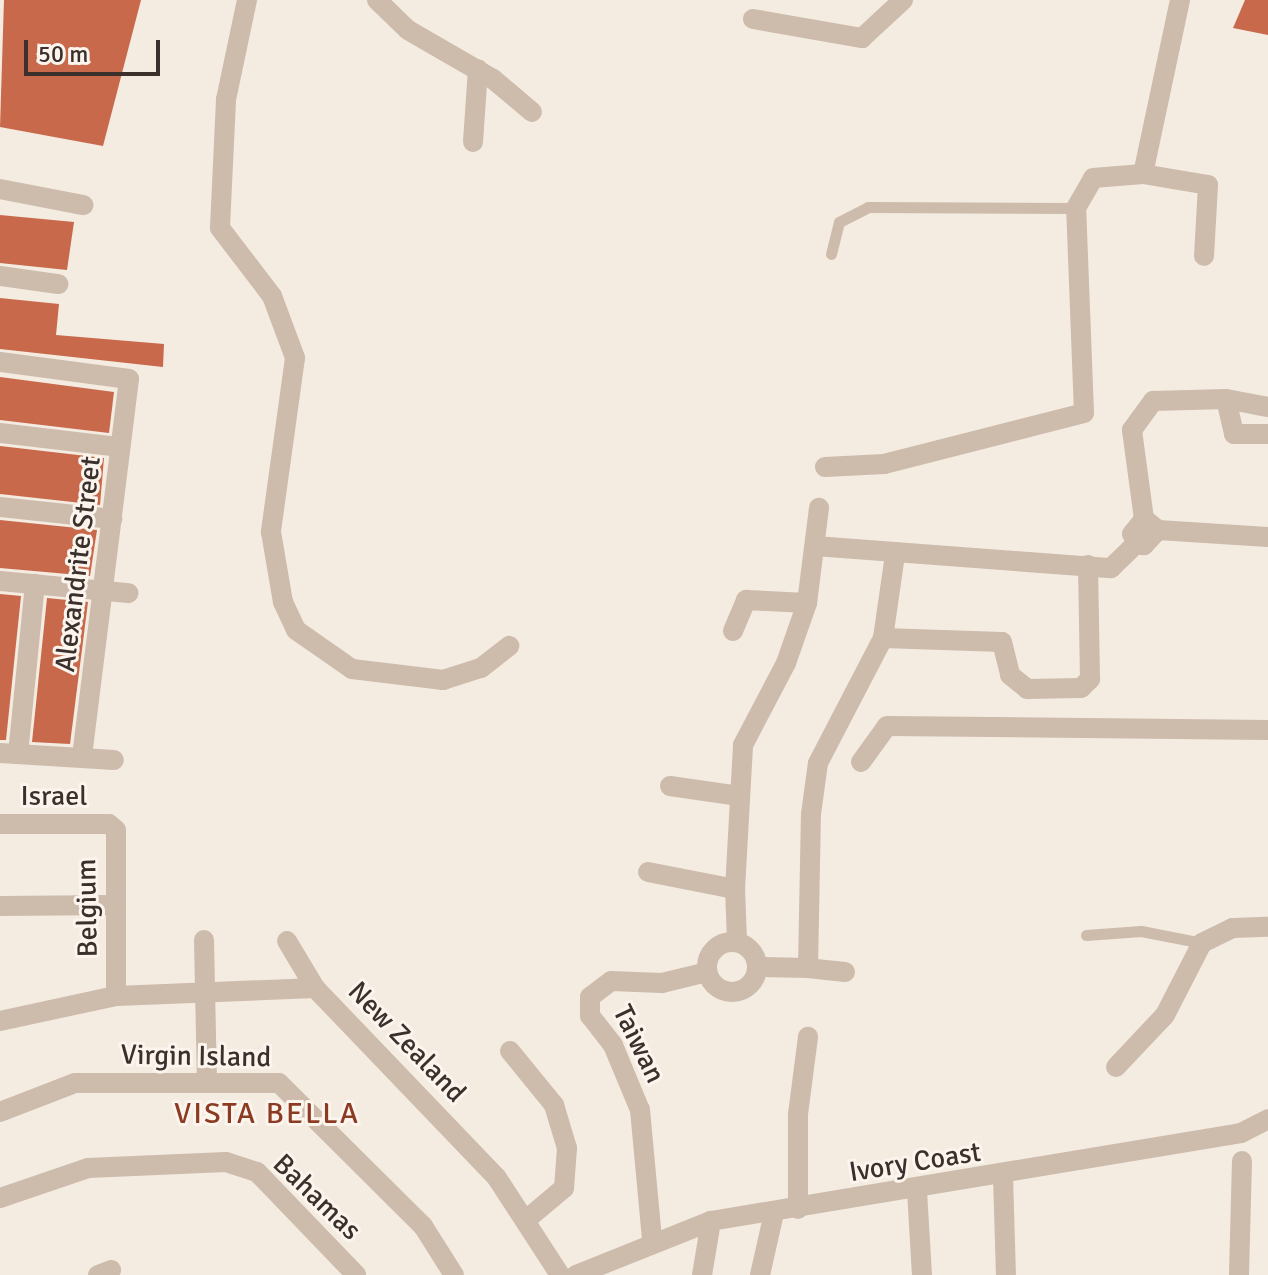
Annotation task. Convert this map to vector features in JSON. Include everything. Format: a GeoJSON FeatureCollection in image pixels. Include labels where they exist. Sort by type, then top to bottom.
{"type":"FeatureCollection","features":[{"type":"Feature","properties":{"kind":"street"},"geometry":{"type":"LineString","coordinates":[[247,0],[226,100],[220,228],[272,296],[295,358],[271,532],[283,602],[296,630],[352,669],[443,680],[481,668],[509,646]]}},
{"type":"Feature","properties":{"kind":"street"},"geometry":{"type":"LineString","coordinates":[[377,0],[408,30],[478,69],[532,112]]}},
{"type":"Feature","properties":{"kind":"street"},"geometry":{"type":"LineString","coordinates":[[753,19],[862,38],[903,0]]}},
{"type":"Feature","properties":{"kind":"street"},"geometry":{"type":"LineString","coordinates":[[1143,174],[1180,0]]}},
{"type":"Feature","properties":{"kind":"street"},"geometry":{"type":"LineString","coordinates":[[473,142],[478,69]]}},
{"type":"Feature","properties":{"kind":"street"},"geometry":{"type":"LineString","coordinates":[[825,467],[884,464],[1084,413],[1076,208],[1093,178],[1143,174],[1208,185],[1204,256]]}},
{"type":"Feature","properties":{"kind":"street"},"geometry":{"type":"LineString","coordinates":[[0,189],[83,205]]}},
{"type":"Feature","properties":{"kind":"street"},"geometry":{"type":"LineString","coordinates":[[0,276],[58,284]]}},
{"type":"Feature","properties":{"kind":"street","name":"Alexandrite Street"},"geometry":{"type":"LineString","coordinates":[[0,362],[129,379],[82,755]]}},
{"type":"Feature","properties":{"kind":"street"},"geometry":{"type":"LineString","coordinates":[[1226,399],[1234,434],[1268,434]]}},
{"type":"Feature","properties":{"kind":"street"},"geometry":{"type":"LineString","coordinates":[[815,546],[895,555],[1111,568],[1137,543],[1152,543],[1132,430],[1153,401],[1226,399],[1268,407]]}},
{"type":"Feature","properties":{"kind":"street"},"geometry":{"type":"LineString","coordinates":[[0,433],[120,447]]}},
{"type":"Feature","properties":{"kind":"street"},"geometry":{"type":"LineString","coordinates":[[0,507],[112,519]]}},
{"type":"Feature","properties":{"kind":"street"},"geometry":{"type":"LineString","coordinates":[[737,942],[735,889],[743,745],[786,663],[807,603],[819,508]]}},
{"type":"Feature","properties":{"kind":"street"},"geometry":{"type":"LineString","coordinates":[[1151,524],[1268,537]]}},
{"type":"Feature","properties":{"kind":"street"},"geometry":{"type":"LineString","coordinates":[[808,968],[818,763],[883,638],[895,555]]}},
{"type":"Feature","properties":{"kind":"street"},"geometry":{"type":"LineString","coordinates":[[883,638],[1002,642],[1010,675],[1027,689],[1081,688],[1090,679],[1088,565]]}},
{"type":"Feature","properties":{"kind":"street"},"geometry":{"type":"LineString","coordinates":[[0,581],[128,593]]}},
{"type":"Feature","properties":{"kind":"street"},"geometry":{"type":"LineString","coordinates":[[35,584],[9,753],[82,755],[114,760]]}},
{"type":"Feature","properties":{"kind":"street"},"geometry":{"type":"LineString","coordinates":[[733,631],[746,600],[807,603]]}},
{"type":"Feature","properties":{"kind":"street"},"geometry":{"type":"LineString","coordinates":[[861,762],[887,726],[1268,730]]}},
{"type":"Feature","properties":{"kind":"street"},"geometry":{"type":"LineString","coordinates":[[670,786],[739,796]]}},
{"type":"Feature","properties":{"kind":"street","name":"Israel"},"geometry":{"type":"LineString","coordinates":[[0,824],[109,824]]}},
{"type":"Feature","properties":{"kind":"street","name":"Belgium"},"geometry":{"type":"LineString","coordinates":[[109,824],[116,830],[116,996]]}},
{"type":"Feature","properties":{"kind":"street"},"geometry":{"type":"LineString","coordinates":[[648,872],[735,889]]}},
{"type":"Feature","properties":{"kind":"street"},"geometry":{"type":"LineString","coordinates":[[0,906],[115,905]]}},
{"type":"Feature","properties":{"kind":"street"},"geometry":{"type":"LineString","coordinates":[[1116,1067],[1165,1015],[1202,943],[1233,928],[1268,927]]}},
{"type":"Feature","properties":{"kind":"street"},"geometry":{"type":"LineString","coordinates":[[204,940],[202,995],[207,1078]]}},
{"type":"Feature","properties":{"kind":"street"},"geometry":{"type":"LineString","coordinates":[[287,941],[315,988]]}},
{"type":"Feature","properties":{"kind":"street"},"geometry":{"type":"LineString","coordinates":[[737,942],[752,951],[757,967],[738,991],[715,986],[707,972],[714,949],[737,942]]}},
{"type":"Feature","properties":{"kind":"street"},"geometry":{"type":"LineString","coordinates":[[757,967],[845,972]]}},
{"type":"Feature","properties":{"kind":"street","name":"Taiwan"},"geometry":{"type":"LineString","coordinates":[[652,1239],[640,1110],[613,1045],[590,1016],[590,997],[611,981],[662,983],[707,972]]}},
{"type":"Feature","properties":{"kind":"street","name":"New Zealand"},"geometry":{"type":"LineString","coordinates":[[0,1021],[116,996],[202,995],[315,988],[487,1166],[527,1219],[560,1275]]}},
{"type":"Feature","properties":{"kind":"street"},"geometry":{"type":"LineString","coordinates":[[798,1209],[798,1114],[808,1037]]}},
{"type":"Feature","properties":{"kind":"street"},"geometry":{"type":"LineString","coordinates":[[510,1051],[554,1105],[567,1148],[564,1188],[527,1219]]}},
{"type":"Feature","properties":{"kind":"street","name":"Virgin Island"},"geometry":{"type":"LineString","coordinates":[[0,1112],[75,1083],[207,1078],[288,1087],[423,1226],[454,1275]]}},
{"type":"Feature","properties":{"kind":"street","name":"Ivory Coast"},"geometry":{"type":"LineString","coordinates":[[576,1275],[652,1239],[711,1221],[917,1191],[1241,1133],[1268,1119]]}},
{"type":"Feature","properties":{"kind":"street"},"geometry":{"type":"LineString","coordinates":[[1239,1275],[1242,1161]]}},
{"type":"Feature","properties":{"kind":"street","name":"Bahamas"},"geometry":{"type":"LineString","coordinates":[[0,1198],[88,1168],[226,1162],[257,1172],[356,1275]]}},
{"type":"Feature","properties":{"kind":"street"},"geometry":{"type":"LineString","coordinates":[[1003,1176],[1006,1275]]}},
{"type":"Feature","properties":{"kind":"street"},"geometry":{"type":"LineString","coordinates":[[917,1191],[922,1275]]}},
{"type":"Feature","properties":{"kind":"street"},"geometry":{"type":"LineString","coordinates":[[760,1275],[774,1213]]}},
{"type":"Feature","properties":{"kind":"street"},"geometry":{"type":"LineString","coordinates":[[702,1275],[711,1221]]}},
{"type":"Feature","properties":{"kind":"lane"},"geometry":{"type":"LineString","coordinates":[[831,254],[839,222],[868,207],[1076,208]]}},
{"type":"Feature","properties":{"kind":"lane"},"geometry":{"type":"LineString","coordinates":[[1086,935],[1141,931],[1202,943]]}},
{"type":"Feature","properties":{"kind":"building"},"geometry":{"type":"Polygon","coordinates":[[[4,0],[141,0],[103,146],[0,127],[4,0]]]}},
{"type":"Feature","properties":{"kind":"building"},"geometry":{"type":"Polygon","coordinates":[[[1245,0],[1268,0],[1268,35],[1233,28],[1245,0]]]}},
{"type":"Feature","properties":{"kind":"building"},"geometry":{"type":"Polygon","coordinates":[[[0,215],[74,222],[67,270],[0,263],[0,215]]]}},
{"type":"Feature","properties":{"kind":"building"},"geometry":{"type":"Polygon","coordinates":[[[0,298],[59,304],[56,335],[164,344],[163,367],[0,349],[0,298]]]}},
{"type":"Feature","properties":{"kind":"building"},"geometry":{"type":"Polygon","coordinates":[[[0,377],[114,392],[109,433],[0,420],[0,377]]]}},
{"type":"Feature","properties":{"kind":"building"},"geometry":{"type":"Polygon","coordinates":[[[0,446],[104,458],[100,505],[0,494],[0,446]]]}},
{"type":"Feature","properties":{"kind":"building"},"geometry":{"type":"Polygon","coordinates":[[[0,520],[97,530],[90,576],[0,568],[0,520]]]}},
{"type":"Feature","properties":{"kind":"building"},"geometry":{"type":"Polygon","coordinates":[[[0,594],[21,596],[6,740],[0,740],[0,594]]]}},
{"type":"Feature","properties":{"kind":"building"},"geometry":{"type":"Polygon","coordinates":[[[47,598],[88,602],[70,744],[32,742],[47,598]]]}},
{"type":"Feature","properties":{"kind":"district","name":"VISTA BELLA"},"geometry":{"type":"Point","coordinates":[267,1114]}}]}
